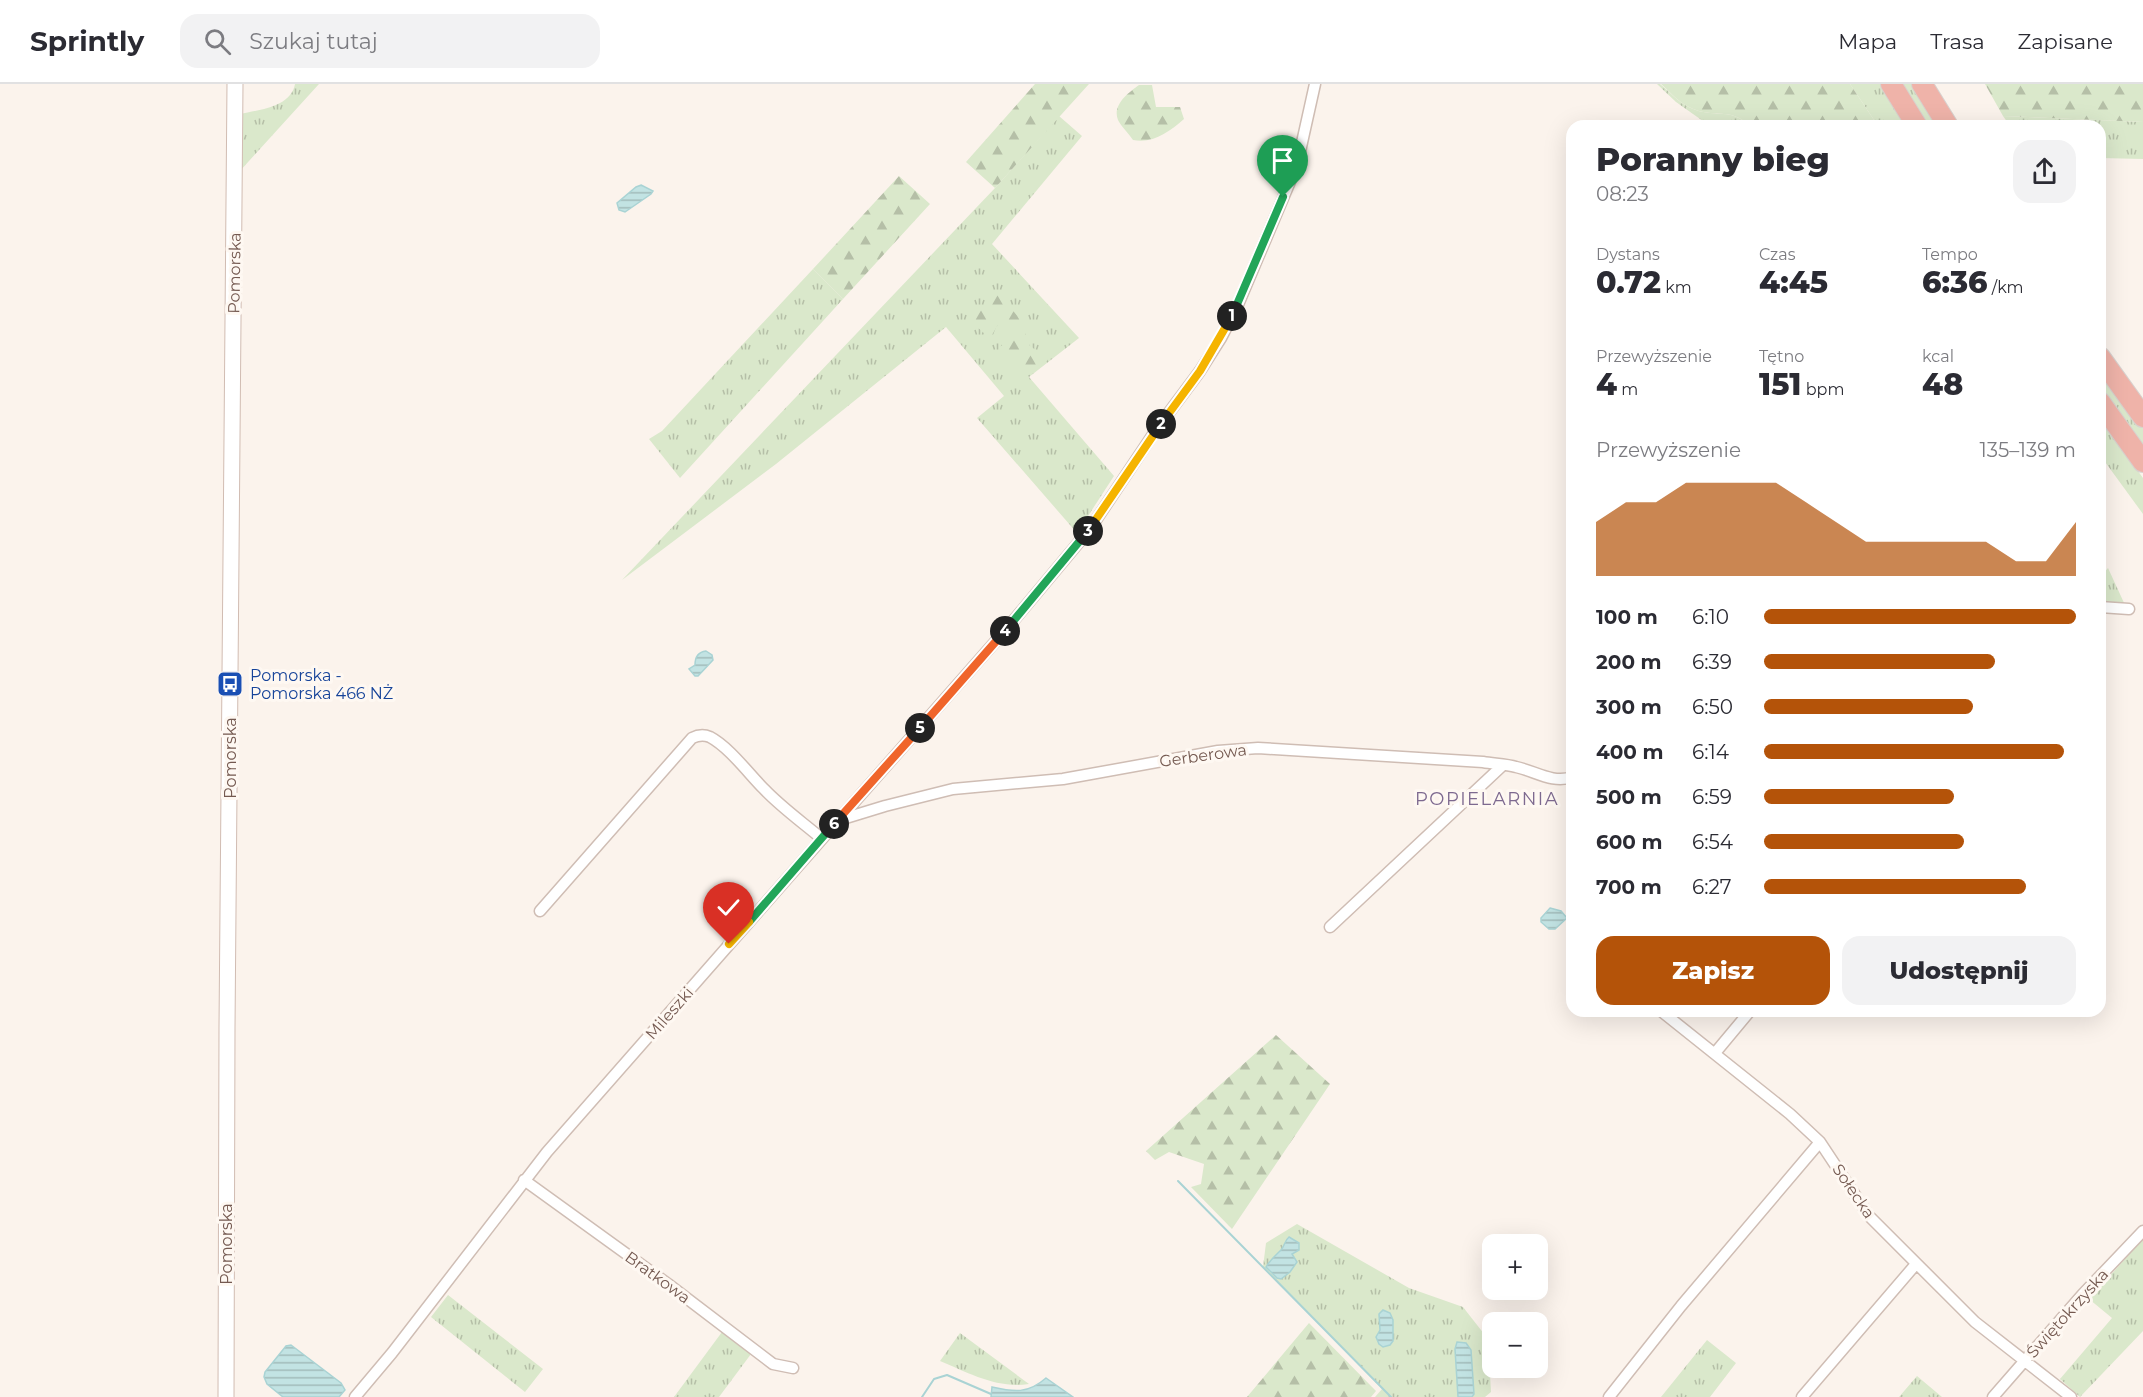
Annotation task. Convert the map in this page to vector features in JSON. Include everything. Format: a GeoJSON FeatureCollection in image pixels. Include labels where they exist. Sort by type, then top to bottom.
{"type":"FeatureCollection","features":[{"type":"Feature","properties":{"kind":"highway"},"geometry":{"type":"LineString","coordinates":[[1891,84],[1913,120]]}},
{"type":"Feature","properties":{"kind":"highway"},"geometry":{"type":"LineString","coordinates":[[1922,84],[1944,120]]}},
{"type":"Feature","properties":{"kind":"highway"},"geometry":{"type":"LineString","coordinates":[[2106,365],[2143,417]]}},
{"type":"Feature","properties":{"kind":"highway"},"geometry":{"type":"LineString","coordinates":[[2106,410],[2143,462]]}},
{"type":"Feature","properties":{"kind":"street","name":"Pomorska"},"geometry":{"type":"LineString","coordinates":[[226,1397],[226,1028],[235,84]]}},
{"type":"Feature","properties":{"kind":"street","name":"Mileszki"},"geometry":{"type":"LineString","coordinates":[[354,1397],[392,1353],[524,1180],[821,838],[1009,627],[1090,529],[1156,430],[1200,371],[1237,307],[1292,177],[1315,84]]}},
{"type":"Feature","properties":{"kind":"street"},"geometry":{"type":"LineString","coordinates":[[2106,607],[2129,609]]}},
{"type":"Feature","properties":{"kind":"street"},"geometry":{"type":"LineString","coordinates":[[540,911],[697,735],[709,737],[715,741],[750,772],[774,799],[821,838]]}},
{"type":"Feature","properties":{"kind":"street","name":"Gerberowa"},"geometry":{"type":"LineString","coordinates":[[836,821],[953,789],[1063,779],[1228,750],[1258,748],[1503,765],[1552,778],[1566,779]]}},
{"type":"Feature","properties":{"kind":"street"},"geometry":{"type":"LineString","coordinates":[[1330,927],[1503,765]]}},
{"type":"Feature","properties":{"kind":"street","name":"Sołecka"},"geometry":{"type":"LineString","coordinates":[[1669,1017],[1790,1114],[1820,1142],[1869,1216],[1916,1264],[1975,1322],[2071,1397]]}},
{"type":"Feature","properties":{"kind":"street"},"geometry":{"type":"LineString","coordinates":[[1715,1053],[1745,1017]]}},
{"type":"Feature","properties":{"kind":"street"},"geometry":{"type":"LineString","coordinates":[[1609,1397],[1717,1263],[1820,1142]]}},
{"type":"Feature","properties":{"kind":"street","name":"Bratkowa"},"geometry":{"type":"LineString","coordinates":[[524,1180],[668,1284],[773,1364],[793,1368]]}},
{"type":"Feature","properties":{"kind":"street","name":"Świętokrzyska"},"geometry":{"type":"LineString","coordinates":[[1993,1397],[2082,1295],[2143,1231]]}},
{"type":"Feature","properties":{"kind":"street"},"geometry":{"type":"LineString","coordinates":[[1802,1397],[1916,1264]]}},
{"type":"Feature","properties":{"kind":"green space"},"geometry":{"type":"Polygon","coordinates":[[[295,84],[319,84],[239,172],[240,114],[281,103],[292,92],[295,84]]]}},
{"type":"Feature","properties":{"kind":"green space"},"geometry":{"type":"Polygon","coordinates":[[[1035,84],[1089,84],[995,188],[966,162],[1035,84]]]}},
{"type":"Feature","properties":{"kind":"green space"},"geometry":{"type":"Polygon","coordinates":[[[1657,84],[1691,108],[1703,112],[1730,115],[1743,120],[1702,120],[1676,102],[1657,84]]]}},
{"type":"Feature","properties":{"kind":"green space"},"geometry":{"type":"Polygon","coordinates":[[[1661,84],[1850,84],[1874,120],[1743,120],[1730,115],[1703,112],[1686,106],[1661,84]]]}},
{"type":"Feature","properties":{"kind":"green space"},"geometry":{"type":"Polygon","coordinates":[[[1850,84],[1882,84],[1903,120],[1874,120],[1850,84]]]}},
{"type":"Feature","properties":{"kind":"green space"},"geometry":{"type":"Polygon","coordinates":[[[1898,84],[1916,84],[1938,120],[1920,120],[1898,84]]]}},
{"type":"Feature","properties":{"kind":"green space"},"geometry":{"type":"Polygon","coordinates":[[[1985,84],[2143,84],[2143,122],[2003,116],[1985,84]]]}},
{"type":"Feature","properties":{"kind":"green space"},"geometry":{"type":"Polygon","coordinates":[[[1139,85],[1152,85],[1156,107],[1180,107],[1184,119],[1154,139],[1133,140],[1118,120],[1117,109],[1122,100],[1139,85]]]}},
{"type":"Feature","properties":{"kind":"green space"},"geometry":{"type":"Polygon","coordinates":[[[1059,116],[1082,136],[992,244],[1079,338],[1029,377],[1114,476],[1077,533],[977,418],[1004,396],[946,327],[776,464],[622,580],[995,188],[1059,116]]]}},
{"type":"Feature","properties":{"kind":"green space"},"geometry":{"type":"Polygon","coordinates":[[[2003,116],[2096,120],[2006,120],[2003,116]]]}},
{"type":"Feature","properties":{"kind":"green space"},"geometry":{"type":"Polygon","coordinates":[[[2106,120],[2143,122],[2143,159],[2106,158],[2106,120]]]}},
{"type":"Feature","properties":{"kind":"green space"},"geometry":{"type":"Polygon","coordinates":[[[899,176],[930,204],[843,299],[813,269],[899,176]]]}},
{"type":"Feature","properties":{"kind":"green space"},"geometry":{"type":"Polygon","coordinates":[[[813,269],[843,299],[680,478],[649,439],[662,431],[813,269]]]}},
{"type":"Feature","properties":{"kind":"green space"},"geometry":{"type":"Polygon","coordinates":[[[998,294],[1023,322],[1028,344],[1048,360],[1025,371],[1012,369],[1002,357],[999,347],[1013,339],[1001,323],[996,327],[993,335],[987,336],[974,324],[972,316],[987,306],[998,294]]]}},
{"type":"Feature","properties":{"kind":"green space"},"geometry":{"type":"Polygon","coordinates":[[[2106,375],[2143,427],[2143,452],[2106,401],[2106,375]]]}},
{"type":"Feature","properties":{"kind":"green space"},"geometry":{"type":"Polygon","coordinates":[[[2106,427],[2143,478],[2143,514],[2106,463],[2106,427]]]}},
{"type":"Feature","properties":{"kind":"green space"},"geometry":{"type":"Polygon","coordinates":[[[2108,568],[2125,605],[2106,603],[2106,570],[2108,568]]]}},
{"type":"Feature","properties":{"kind":"green space"},"geometry":{"type":"Polygon","coordinates":[[[1276,1035],[1330,1084],[1232,1229],[1191,1187],[1201,1184],[1204,1164],[1169,1152],[1155,1160],[1146,1151],[1276,1035]]]}},
{"type":"Feature","properties":{"kind":"green space"},"geometry":{"type":"Polygon","coordinates":[[[1297,1224],[1409,1288],[1463,1307],[1482,1331],[1482,1378],[1490,1378],[1491,1392],[1485,1397],[1375,1397],[1382,1389],[1263,1267],[1266,1243],[1297,1224]]]}},
{"type":"Feature","properties":{"kind":"green space"},"geometry":{"type":"Polygon","coordinates":[[[2143,1239],[2143,1331],[2080,1397],[2060,1379],[2112,1318],[2089,1299],[2143,1239]]]}},
{"type":"Feature","properties":{"kind":"green space"},"geometry":{"type":"Polygon","coordinates":[[[448,1295],[543,1369],[525,1392],[431,1317],[448,1295]]]}},
{"type":"Feature","properties":{"kind":"green space"},"geometry":{"type":"Polygon","coordinates":[[[1309,1323],[1376,1391],[1371,1397],[1247,1397],[1309,1323]]]}},
{"type":"Feature","properties":{"kind":"green space"},"geometry":{"type":"Polygon","coordinates":[[[722,1332],[751,1354],[719,1397],[674,1397],[722,1332]]]}},
{"type":"Feature","properties":{"kind":"green space"},"geometry":{"type":"Polygon","coordinates":[[[960,1333],[1029,1384],[994,1382],[940,1361],[960,1333]]]}},
{"type":"Feature","properties":{"kind":"green space"},"geometry":{"type":"Polygon","coordinates":[[[1707,1340],[1736,1363],[1710,1397],[1661,1397],[1707,1340]]]}},
{"type":"Feature","properties":{"kind":"green space"},"geometry":{"type":"Polygon","coordinates":[[[1917,1376],[1942,1397],[1899,1397],[1917,1376]]]}},
{"type":"Feature","properties":{"kind":"water"},"geometry":{"type":"Polygon","coordinates":[[[641,185],[653,191],[651,194],[625,212],[619,210],[617,203],[641,185]]]}},
{"type":"Feature","properties":{"kind":"water"},"geometry":{"type":"Polygon","coordinates":[[[706,651],[712,655],[713,660],[698,676],[695,676],[689,669],[695,665],[699,654],[706,651]]]}},
{"type":"Feature","properties":{"kind":"water"},"geometry":{"type":"Polygon","coordinates":[[[1550,908],[1561,911],[1566,917],[1555,929],[1549,929],[1541,922],[1541,918],[1550,908]]]}},
{"type":"Feature","properties":{"kind":"water"},"geometry":{"type":"Polygon","coordinates":[[[1289,1237],[1299,1243],[1299,1250],[1292,1254],[1297,1262],[1281,1279],[1266,1267],[1289,1237]]]}},
{"type":"Feature","properties":{"kind":"water"},"geometry":{"type":"Polygon","coordinates":[[[1383,1310],[1390,1313],[1393,1320],[1393,1341],[1390,1345],[1383,1347],[1376,1337],[1380,1330],[1379,1314],[1383,1310]]]}},
{"type":"Feature","properties":{"kind":"water"},"geometry":{"type":"Polygon","coordinates":[[[1457,1342],[1466,1343],[1471,1350],[1474,1394],[1472,1397],[1458,1397],[1455,1349],[1457,1342]]]}},
{"type":"Feature","properties":{"kind":"water"},"geometry":{"type":"Polygon","coordinates":[[[291,1345],[341,1383],[345,1390],[339,1397],[283,1397],[267,1384],[264,1377],[265,1372],[286,1346],[291,1345]]]}},
{"type":"Feature","properties":{"kind":"water"},"geometry":{"type":"Polygon","coordinates":[[[1046,1378],[1073,1397],[991,1397],[992,1387],[1007,1390],[1027,1389],[1046,1378]]]}},
{"type":"Feature","properties":{"kind":"waterway"},"geometry":{"type":"LineString","coordinates":[[1178,1181],[1391,1397]]}},
{"type":"Feature","properties":{"kind":"waterway"},"geometry":{"type":"LineString","coordinates":[[922,1397],[934,1379],[947,1375],[991,1394]]}},
{"type":"Feature","properties":{"kind":"place","name":"Pomorska - Pomorska 466 NŻ"},"geometry":{"type":"Point","coordinates":[230,684]}},
{"type":"Feature","properties":{"kind":"district","name":"POPIELARNIA"},"geometry":{"type":"Point","coordinates":[1487,799]}},
{"type":"Feature","properties":{"kind":"route"},"geometry":{"type":"LineString","coordinates":[[729,944],[1009,627],[1090,529],[1221,338],[1237,307],[1283,197]]}}]}
